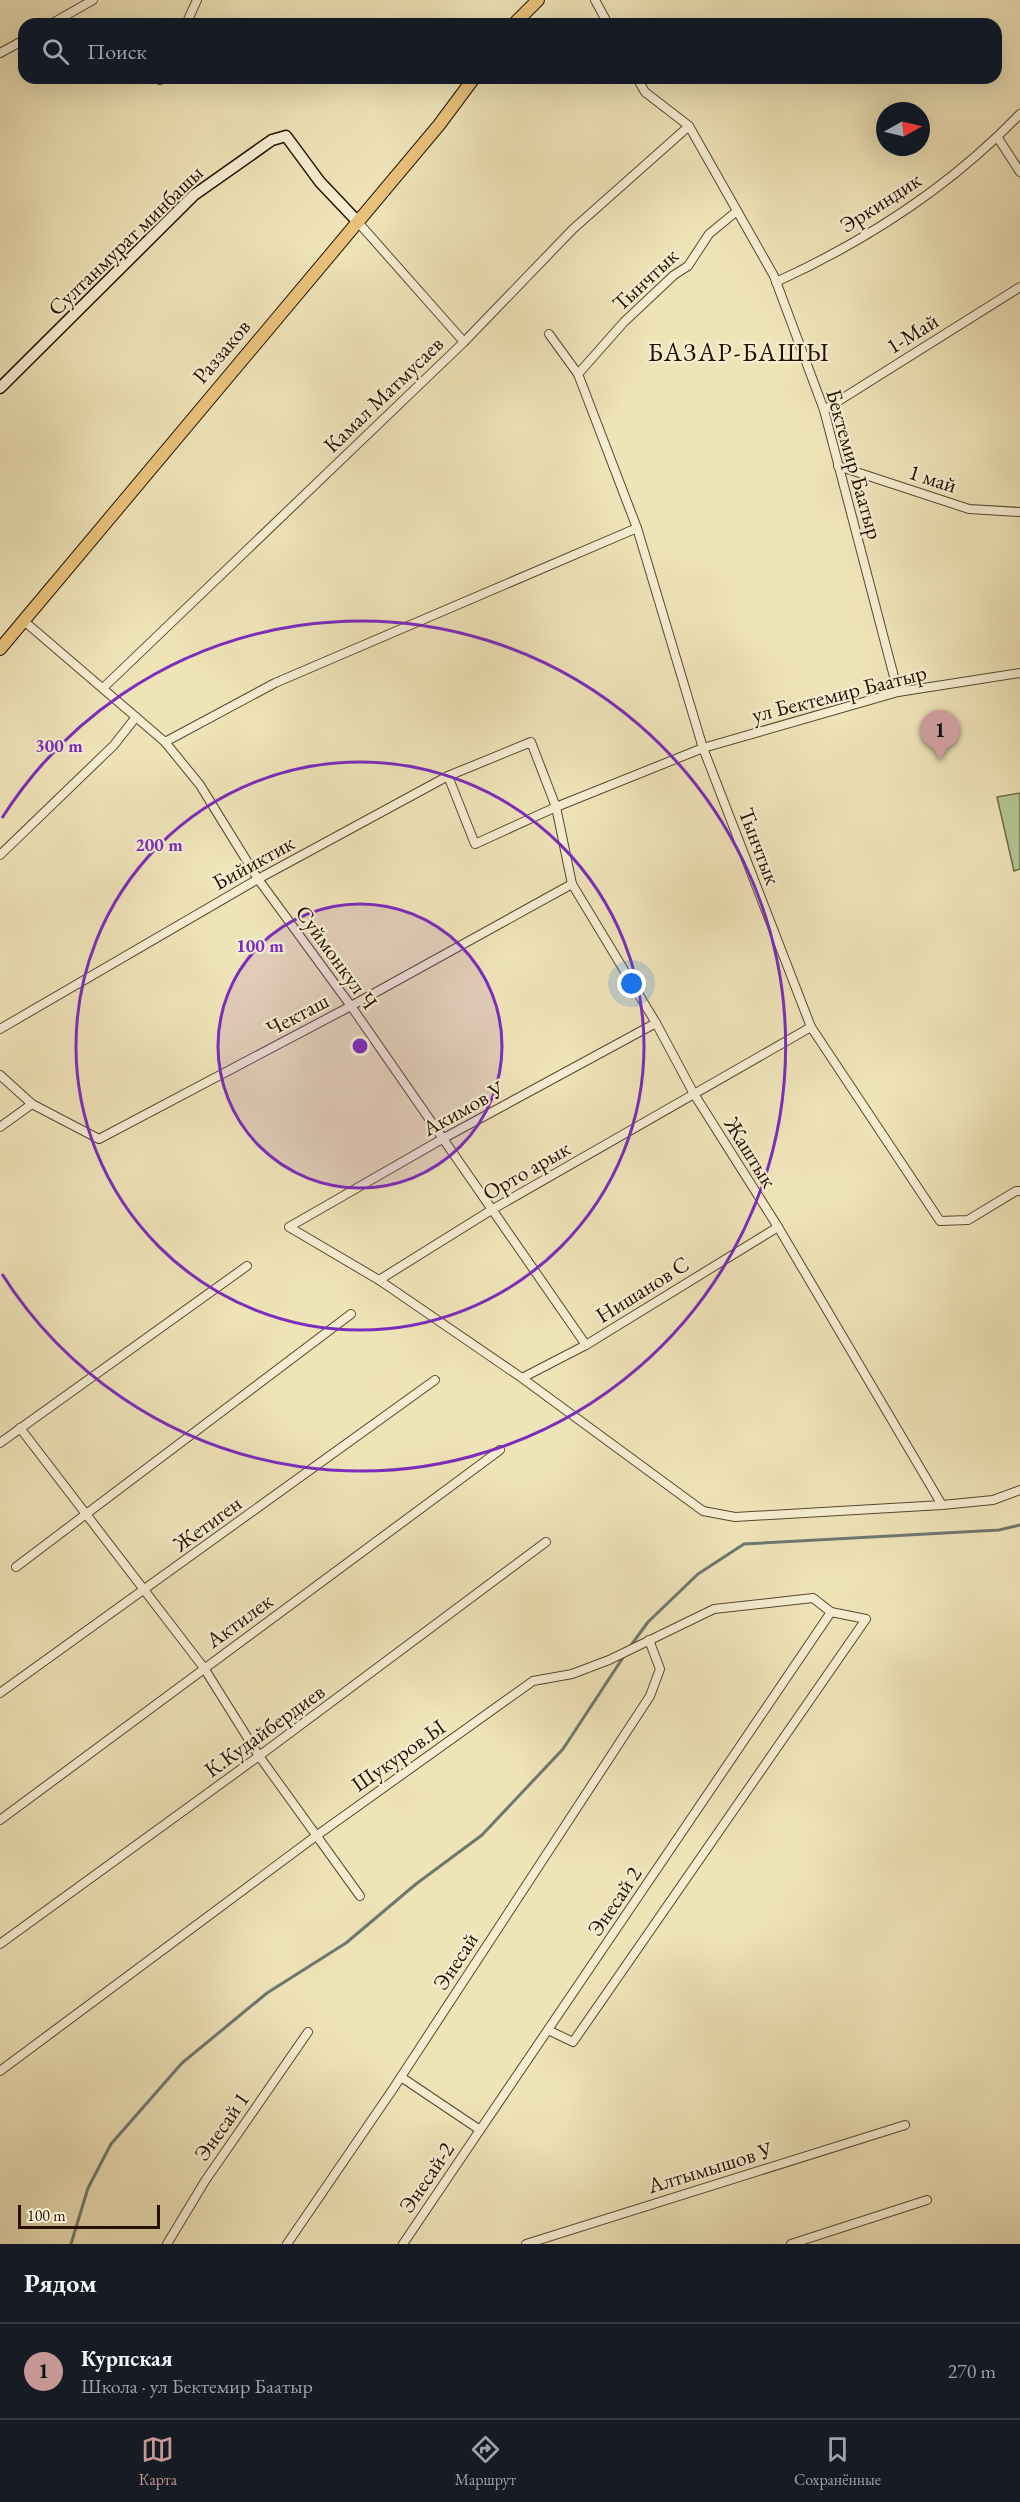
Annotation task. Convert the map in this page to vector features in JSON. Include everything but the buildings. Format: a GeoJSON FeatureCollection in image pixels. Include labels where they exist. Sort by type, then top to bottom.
{"type":"FeatureCollection","features":[{"type":"Feature","properties":{"kind":"main road"},"geometry":{"type":"LineString","coordinates":[[520,18],[538,0]]}},
{"type":"Feature","properties":{"kind":"main road","name":"Раззаков"},"geometry":{"type":"LineString","coordinates":[[0,649],[439,125],[470,84]]}},
{"type":"Feature","properties":{"kind":"street"},"geometry":{"type":"LineString","coordinates":[[62,18],[93,0]]}},
{"type":"Feature","properties":{"kind":"street"},"geometry":{"type":"LineString","coordinates":[[189,18],[197,0]]}},
{"type":"Feature","properties":{"kind":"street"},"geometry":{"type":"LineString","coordinates":[[595,0],[605,18]]}},
{"type":"Feature","properties":{"kind":"street"},"geometry":{"type":"LineString","coordinates":[[0,53],[18,42]]}},
{"type":"Feature","properties":{"kind":"street","name":"Бектемир Баатыр"},"geometry":{"type":"LineString","coordinates":[[640,84],[645,93],[689,126],[776,282],[824,410],[898,692]]}},
{"type":"Feature","properties":{"kind":"street","name":"Эркиндик"},"geometry":{"type":"LineString","coordinates":[[776,282],[819,262],[906,211],[998,138],[1020,114]]}},
{"type":"Feature","properties":{"kind":"street","name":"Камал Матмусаев"},"geometry":{"type":"LineString","coordinates":[[103,688],[464,342],[573,229],[689,126]]}},
{"type":"Feature","properties":{"kind":"street","name":"Султанмурат минбашы"},"geometry":{"type":"LineString","coordinates":[[0,388],[194,195],[272,140],[286,136],[320,182],[357,221]]}},
{"type":"Feature","properties":{"kind":"street"},"geometry":{"type":"LineString","coordinates":[[998,138],[1020,172]]}},
{"type":"Feature","properties":{"kind":"street","name":"Тынчтык"},"geometry":{"type":"LineString","coordinates":[[578,374],[624,322],[674,275],[688,266],[709,234],[736,211]]}},
{"type":"Feature","properties":{"kind":"street"},"geometry":{"type":"LineString","coordinates":[[357,221],[464,342]]}},
{"type":"Feature","properties":{"kind":"street","name":"1-Май"},"geometry":{"type":"LineString","coordinates":[[824,410],[1020,287]]}},
{"type":"Feature","properties":{"kind":"street","name":"Тынчтык"},"geometry":{"type":"LineString","coordinates":[[549,334],[578,374],[637,528],[703,748],[811,1027],[940,1221],[968,1220],[1016,1191],[1020,1191]]}},
{"type":"Feature","properties":{"kind":"street","name":"1 май"},"geometry":{"type":"LineString","coordinates":[[838,466],[969,509],[1020,512]]}},
{"type":"Feature","properties":{"kind":"street"},"geometry":{"type":"LineString","coordinates":[[165,742],[275,682],[637,528]]}},
{"type":"Feature","properties":{"kind":"street","name":"Суймонкул Ч"},"geometry":{"type":"LineString","coordinates":[[24,621],[165,742],[200,785],[258,879],[444,1138],[586,1345]]}},
{"type":"Feature","properties":{"kind":"street","name":"ул Бектемир Баатыр"},"geometry":{"type":"LineString","coordinates":[[448,777],[475,844],[556,807],[703,748],[898,692],[1020,673]]}},
{"type":"Feature","properties":{"kind":"street"},"geometry":{"type":"LineString","coordinates":[[0,855],[114,745],[136,717]]}},
{"type":"Feature","properties":{"kind":"street","name":"Бийиктик"},"geometry":{"type":"LineString","coordinates":[[0,1029],[258,879],[448,777],[531,742]]}},
{"type":"Feature","properties":{"kind":"street","name":"Жаштык"},"geometry":{"type":"LineString","coordinates":[[531,742],[556,807],[572,884],[656,1023],[694,1094],[778,1227],[942,1505]]}},
{"type":"Feature","properties":{"kind":"street","name":"Чекташ"},"geometry":{"type":"LineString","coordinates":[[32,1104],[99,1139],[351,1006],[572,884]]}},
{"type":"Feature","properties":{"kind":"street","name":"Акимов У"},"geometry":{"type":"LineString","coordinates":[[379,1280],[289,1227],[444,1138],[656,1023]]}},
{"type":"Feature","properties":{"kind":"street","name":"Орто арык"},"geometry":{"type":"LineString","coordinates":[[379,1280],[493,1209],[811,1027]]}},
{"type":"Feature","properties":{"kind":"street"},"geometry":{"type":"LineString","coordinates":[[0,1075],[32,1104],[0,1127]]}},
{"type":"Feature","properties":{"kind":"street","name":"Нишанов С"},"geometry":{"type":"LineString","coordinates":[[522,1378],[586,1345],[778,1227]]}},
{"type":"Feature","properties":{"kind":"street"},"geometry":{"type":"LineString","coordinates":[[0,1443],[247,1266]]}},
{"type":"Feature","properties":{"kind":"street"},"geometry":{"type":"LineString","coordinates":[[379,1280],[522,1378],[703,1510],[735,1517],[942,1505],[993,1500],[1020,1490]]}},
{"type":"Feature","properties":{"kind":"street"},"geometry":{"type":"LineString","coordinates":[[16,1567],[351,1314]]}},
{"type":"Feature","properties":{"kind":"street","name":"Жетиген"},"geometry":{"type":"LineString","coordinates":[[0,1693],[435,1380]]}},
{"type":"Feature","properties":{"kind":"street"},"geometry":{"type":"LineString","coordinates":[[20,1428],[204,1668],[259,1756],[360,1896]]}},
{"type":"Feature","properties":{"kind":"street","name":"Актилек"},"geometry":{"type":"LineString","coordinates":[[0,1820],[500,1450]]}},
{"type":"Feature","properties":{"kind":"street","name":"К.Кудайбердиев"},"geometry":{"type":"LineString","coordinates":[[0,1944],[259,1756],[546,1542]]}},
{"type":"Feature","properties":{"kind":"street","name":"Шукуров.Ы"},"geometry":{"type":"LineString","coordinates":[[0,2071],[316,1836],[533,1682],[572,1674],[609,1660],[714,1609],[813,1598],[831,1612],[866,1619],[573,2042],[548,2030]]}},
{"type":"Feature","properties":{"kind":"street","name":"Энесай 2"},"geometry":{"type":"LineString","coordinates":[[480,2130],[831,1612]]}},
{"type":"Feature","properties":{"kind":"street","name":"Энесай"},"geometry":{"type":"LineString","coordinates":[[287,2244],[401,2077],[650,1696],[660,1669],[649,1640]]}},
{"type":"Feature","properties":{"kind":"street","name":"Энесай 1"},"geometry":{"type":"LineString","coordinates":[[167,2244],[205,2181],[308,2032]]}},
{"type":"Feature","properties":{"kind":"street"},"geometry":{"type":"LineString","coordinates":[[401,2077],[480,2130]]}},
{"type":"Feature","properties":{"kind":"street","name":"Алтымышов У"},"geometry":{"type":"LineString","coordinates":[[526,2244],[905,2125]]}},
{"type":"Feature","properties":{"kind":"street","name":"Энесай-2"},"geometry":{"type":"LineString","coordinates":[[403,2244],[480,2130]]}},
{"type":"Feature","properties":{"kind":"street"},"geometry":{"type":"LineString","coordinates":[[791,2244],[927,2200]]}},
{"type":"Feature","properties":{"kind":"green space"},"geometry":{"type":"Polygon","coordinates":[[[1020,793],[1020,869],[1014,871],[997,797],[1020,793]]]}},
{"type":"Feature","properties":{"kind":"waterway"},"geometry":{"type":"LineString","coordinates":[[629,1648],[648,1622],[698,1574],[744,1544],[999,1530],[1020,1525]]}},
{"type":"Feature","properties":{"kind":"waterway"},"geometry":{"type":"LineString","coordinates":[[71,2244],[88,2188],[111,2144],[182,2063],[267,1993],[346,1943],[416,1884],[482,1835],[563,1749],[624,1656]]}},
{"type":"Feature","properties":{"kind":"place","name":"Курпская"},"geometry":{"type":"Point","coordinates":[940,760]}},
{"type":"Feature","properties":{"kind":"district","name":"БАЗАР-БАШЫ"},"geometry":{"type":"Point","coordinates":[739,352]}}]}
